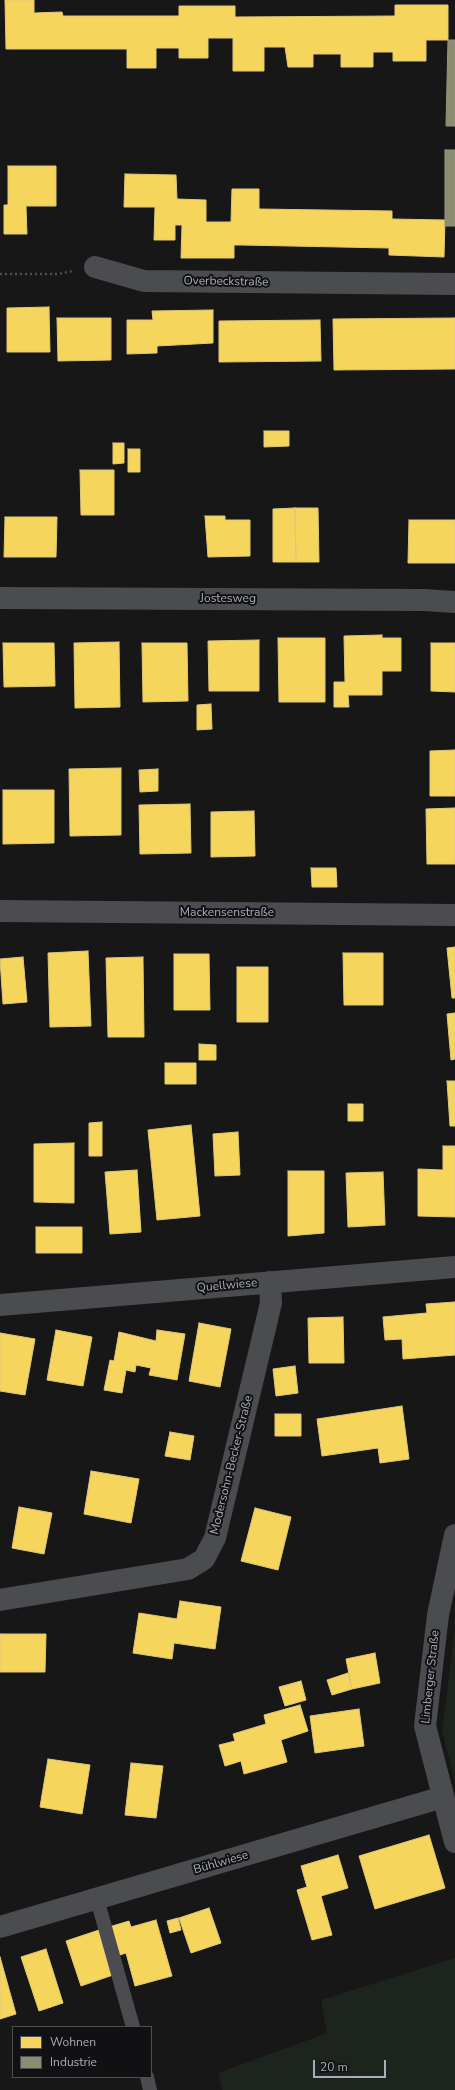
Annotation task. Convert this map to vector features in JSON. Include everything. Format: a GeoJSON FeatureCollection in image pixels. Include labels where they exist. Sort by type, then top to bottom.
{"type":"FeatureCollection","features":[{"type":"Feature","properties":{"kind":"street","name":"Overbeckstraße"},"geometry":{"type":"LineString","coordinates":[[95,267],[144,281],[455,284]]}},
{"type":"Feature","properties":{"kind":"street","name":"Jostesweg"},"geometry":{"type":"LineString","coordinates":[[0,598],[424,600],[455,602]]}},
{"type":"Feature","properties":{"kind":"street","name":"Mackensenstraße"},"geometry":{"type":"LineString","coordinates":[[0,911],[455,915]]}},
{"type":"Feature","properties":{"kind":"street","name":"Quellwiese"},"geometry":{"type":"LineString","coordinates":[[0,1305],[455,1267]]}},
{"type":"Feature","properties":{"kind":"street","name":"Modersohn-Becker-Straße"},"geometry":{"type":"LineString","coordinates":[[0,1600],[188,1569],[204,1559],[215,1538],[268,1318],[271,1303],[270,1282]]}},
{"type":"Feature","properties":{"kind":"street","name":"Limberger Straße"},"geometry":{"type":"LineString","coordinates":[[455,1535],[438,1615],[425,1726],[455,1842]]}},
{"type":"Feature","properties":{"kind":"street","name":"Bühlwiese"},"geometry":{"type":"LineString","coordinates":[[0,1927],[443,1797]]}},
{"type":"Feature","properties":{"kind":"lane"},"geometry":{"type":"LineString","coordinates":[[97,1899],[132,2026]]}},
{"type":"Feature","properties":{"kind":"lane"},"geometry":{"type":"LineString","coordinates":[[146,2078],[150,2090]]}},
{"type":"Feature","properties":{"kind":"path"},"geometry":{"type":"LineString","coordinates":[[0,274],[58,274],[95,267]]}},
{"type":"Feature","properties":{"kind":"shaded area"},"geometry":{"type":"Polygon","coordinates":[[[455,1628],[455,1781],[442,1731],[455,1628]]]}},
{"type":"Feature","properties":{"kind":"shaded area"},"geometry":{"type":"Polygon","coordinates":[[[455,1958],[455,2090],[222,2090],[218,2073],[327,2033],[321,2000],[455,1958]]]}},
{"type":"Feature","properties":{"kind":"building: Wohnen"},"geometry":{"type":"Polygon","coordinates":[[[5,0],[34,0],[34,13],[62,12],[63,16],[179,16],[179,6],[235,6],[235,17],[395,16],[395,5],[448,5],[448,40],[426,40],[426,61],[393,61],[393,52],[373,52],[373,67],[341,67],[341,54],[313,54],[313,67],[288,67],[285,47],[264,47],[264,71],[233,71],[233,38],[208,38],[208,58],[179,58],[179,48],[156,48],[156,68],[127,68],[127,49],[6,49],[5,0]]]}},
{"type":"Feature","properties":{"kind":"building: Wohnen"},"geometry":{"type":"Polygon","coordinates":[[[8,166],[56,166],[56,206],[26,206],[27,234],[4,234],[4,205],[8,205],[8,166]]]}},
{"type":"Feature","properties":{"kind":"building: Wohnen"},"geometry":{"type":"Polygon","coordinates":[[[125,174],[176,175],[177,199],[206,200],[206,222],[231,222],[232,189],[259,189],[259,209],[392,211],[392,219],[445,220],[444,257],[389,255],[389,248],[234,245],[234,258],[181,258],[182,225],[175,225],[175,240],[154,240],[155,207],[124,207],[125,174]]]}},
{"type":"Feature","properties":{"kind":"building: Wohnen"},"geometry":{"type":"Polygon","coordinates":[[[49,307],[50,352],[7,352],[7,308],[49,307]]]}},
{"type":"Feature","properties":{"kind":"building: Wohnen"},"geometry":{"type":"Polygon","coordinates":[[[213,310],[213,343],[157,346],[157,353],[127,354],[127,320],[153,320],[152,311],[213,310]]]}},
{"type":"Feature","properties":{"kind":"building: Wohnen"},"geometry":{"type":"Polygon","coordinates":[[[57,318],[111,318],[111,360],[58,361],[57,318]]]}},
{"type":"Feature","properties":{"kind":"building: Wohnen"},"geometry":{"type":"Polygon","coordinates":[[[455,318],[455,369],[334,370],[333,319],[455,318]]]}},
{"type":"Feature","properties":{"kind":"building: Wohnen"},"geometry":{"type":"Polygon","coordinates":[[[320,320],[321,361],[219,362],[219,321],[320,320]]]}},
{"type":"Feature","properties":{"kind":"building: Wohnen"},"geometry":{"type":"Polygon","coordinates":[[[264,431],[289,431],[289,446],[264,447],[264,431]]]}},
{"type":"Feature","properties":{"kind":"building: Wohnen"},"geometry":{"type":"Polygon","coordinates":[[[113,443],[124,443],[124,463],[113,464],[113,443]]]}},
{"type":"Feature","properties":{"kind":"building: Wohnen"},"geometry":{"type":"Polygon","coordinates":[[[128,449],[140,449],[140,472],[128,472],[128,449]]]}},
{"type":"Feature","properties":{"kind":"building: Wohnen"},"geometry":{"type":"Polygon","coordinates":[[[80,470],[114,470],[114,515],[81,515],[80,470]]]}},
{"type":"Feature","properties":{"kind":"building: Wohnen"},"geometry":{"type":"Polygon","coordinates":[[[295,508],[296,562],[273,562],[273,509],[295,508]]]}},
{"type":"Feature","properties":{"kind":"building: Wohnen"},"geometry":{"type":"Polygon","coordinates":[[[295,508],[318,508],[319,562],[296,562],[295,508]]]}},
{"type":"Feature","properties":{"kind":"building: Wohnen"},"geometry":{"type":"Polygon","coordinates":[[[205,516],[225,516],[225,520],[250,520],[250,556],[208,557],[205,516]]]}},
{"type":"Feature","properties":{"kind":"building: Wohnen"},"geometry":{"type":"Polygon","coordinates":[[[5,517],[57,517],[56,557],[4,557],[5,517]]]}},
{"type":"Feature","properties":{"kind":"building: Wohnen"},"geometry":{"type":"Polygon","coordinates":[[[409,520],[455,520],[455,563],[408,563],[409,520]]]}},
{"type":"Feature","properties":{"kind":"building: Wohnen"},"geometry":{"type":"Polygon","coordinates":[[[382,635],[382,638],[401,638],[401,671],[382,671],[382,695],[348,695],[349,707],[334,707],[334,682],[345,682],[344,636],[382,635]]]}},
{"type":"Feature","properties":{"kind":"building: Wohnen"},"geometry":{"type":"Polygon","coordinates":[[[278,638],[325,638],[325,702],[279,702],[278,638]]]}},
{"type":"Feature","properties":{"kind":"building: Wohnen"},"geometry":{"type":"Polygon","coordinates":[[[259,640],[259,691],[209,691],[208,641],[259,640]]]}},
{"type":"Feature","properties":{"kind":"building: Wohnen"},"geometry":{"type":"Polygon","coordinates":[[[119,642],[120,707],[75,708],[74,643],[119,642]]]}},
{"type":"Feature","properties":{"kind":"building: Wohnen"},"geometry":{"type":"Polygon","coordinates":[[[3,643],[54,643],[55,686],[4,687],[3,643]]]}},
{"type":"Feature","properties":{"kind":"building: Wohnen"},"geometry":{"type":"Polygon","coordinates":[[[142,643],[187,643],[188,701],[143,702],[142,643]]]}},
{"type":"Feature","properties":{"kind":"building: Wohnen"},"geometry":{"type":"Polygon","coordinates":[[[431,643],[455,643],[455,692],[431,691],[431,643]]]}},
{"type":"Feature","properties":{"kind":"building: Wohnen"},"geometry":{"type":"Polygon","coordinates":[[[211,704],[212,729],[197,730],[197,705],[211,704]]]}},
{"type":"Feature","properties":{"kind":"building: Wohnen"},"geometry":{"type":"Polygon","coordinates":[[[455,750],[455,796],[430,796],[430,751],[455,750]]]}},
{"type":"Feature","properties":{"kind":"building: Wohnen"},"geometry":{"type":"Polygon","coordinates":[[[121,768],[121,835],[70,836],[69,769],[121,768]]]}},
{"type":"Feature","properties":{"kind":"building: Wohnen"},"geometry":{"type":"Polygon","coordinates":[[[158,769],[158,791],[140,792],[139,770],[158,769]]]}},
{"type":"Feature","properties":{"kind":"building: Wohnen"},"geometry":{"type":"Polygon","coordinates":[[[3,790],[54,790],[54,843],[3,844],[3,790]]]}},
{"type":"Feature","properties":{"kind":"building: Wohnen"},"geometry":{"type":"Polygon","coordinates":[[[190,804],[191,853],[140,854],[139,805],[190,804]]]}},
{"type":"Feature","properties":{"kind":"building: Wohnen"},"geometry":{"type":"Polygon","coordinates":[[[455,808],[455,864],[427,864],[426,809],[455,808]]]}},
{"type":"Feature","properties":{"kind":"building: Wohnen"},"geometry":{"type":"Polygon","coordinates":[[[254,811],[255,856],[211,857],[211,812],[254,811]]]}},
{"type":"Feature","properties":{"kind":"building: Wohnen"},"geometry":{"type":"Polygon","coordinates":[[[311,868],[336,868],[337,887],[312,887],[311,868]]]}},
{"type":"Feature","properties":{"kind":"building: Wohnen"},"geometry":{"type":"Polygon","coordinates":[[[455,947],[455,998],[452,998],[447,948],[455,947]]]}},
{"type":"Feature","properties":{"kind":"building: Wohnen"},"geometry":{"type":"Polygon","coordinates":[[[88,951],[91,1026],[50,1027],[48,953],[88,951]]]}},
{"type":"Feature","properties":{"kind":"building: Wohnen"},"geometry":{"type":"Polygon","coordinates":[[[343,953],[383,953],[383,1005],[344,1005],[343,953]]]}},
{"type":"Feature","properties":{"kind":"building: Wohnen"},"geometry":{"type":"Polygon","coordinates":[[[174,954],[209,954],[210,1010],[174,1010],[174,954]]]}},
{"type":"Feature","properties":{"kind":"building: Wohnen"},"geometry":{"type":"Polygon","coordinates":[[[23,957],[27,1002],[3,1004],[0,959],[23,957]]]}},
{"type":"Feature","properties":{"kind":"building: Wohnen"},"geometry":{"type":"Polygon","coordinates":[[[143,957],[144,1037],[108,1037],[106,958],[143,957]]]}},
{"type":"Feature","properties":{"kind":"building: Wohnen"},"geometry":{"type":"Polygon","coordinates":[[[237,967],[268,967],[268,1022],[237,1022],[237,967]]]}},
{"type":"Feature","properties":{"kind":"building: Wohnen"},"geometry":{"type":"Polygon","coordinates":[[[455,1013],[455,1059],[451,1060],[447,1014],[455,1013]]]}},
{"type":"Feature","properties":{"kind":"building: Wohnen"},"geometry":{"type":"Polygon","coordinates":[[[199,1044],[216,1045],[216,1060],[199,1060],[199,1044]]]}},
{"type":"Feature","properties":{"kind":"building: Wohnen"},"geometry":{"type":"Polygon","coordinates":[[[165,1063],[196,1063],[196,1084],[165,1084],[165,1063]]]}},
{"type":"Feature","properties":{"kind":"building: Wohnen"},"geometry":{"type":"Polygon","coordinates":[[[447,1081],[455,1081],[455,1126],[450,1126],[447,1081]]]}},
{"type":"Feature","properties":{"kind":"building: Wohnen"},"geometry":{"type":"Polygon","coordinates":[[[348,1104],[363,1104],[363,1121],[348,1121],[348,1104]]]}},
{"type":"Feature","properties":{"kind":"building: Wohnen"},"geometry":{"type":"Polygon","coordinates":[[[102,1122],[102,1156],[89,1156],[89,1123],[102,1122]]]}},
{"type":"Feature","properties":{"kind":"building: Wohnen"},"geometry":{"type":"Polygon","coordinates":[[[191,1125],[200,1216],[157,1220],[148,1130],[191,1125]]]}},
{"type":"Feature","properties":{"kind":"building: Wohnen"},"geometry":{"type":"Polygon","coordinates":[[[238,1132],[240,1175],[215,1176],[213,1134],[238,1132]]]}},
{"type":"Feature","properties":{"kind":"building: Wohnen"},"geometry":{"type":"Polygon","coordinates":[[[74,1143],[74,1203],[34,1202],[34,1144],[74,1143]]]}},
{"type":"Feature","properties":{"kind":"building: Wohnen"},"geometry":{"type":"Polygon","coordinates":[[[443,1146],[455,1146],[455,1217],[418,1216],[418,1169],[443,1170],[443,1146]]]}},
{"type":"Feature","properties":{"kind":"building: Wohnen"},"geometry":{"type":"Polygon","coordinates":[[[137,1170],[141,1232],[110,1234],[105,1172],[137,1170]]]}},
{"type":"Feature","properties":{"kind":"building: Wohnen"},"geometry":{"type":"Polygon","coordinates":[[[288,1171],[324,1171],[324,1233],[288,1236],[288,1171]]]}},
{"type":"Feature","properties":{"kind":"building: Wohnen"},"geometry":{"type":"Polygon","coordinates":[[[383,1172],[385,1225],[348,1227],[346,1173],[383,1172]]]}},
{"type":"Feature","properties":{"kind":"building: Wohnen"},"geometry":{"type":"Polygon","coordinates":[[[36,1227],[82,1227],[82,1253],[36,1253],[36,1227]]]}},
{"type":"Feature","properties":{"kind":"building: Wohnen"},"geometry":{"type":"Polygon","coordinates":[[[455,1302],[455,1355],[403,1359],[402,1339],[385,1340],[383,1317],[427,1313],[426,1304],[455,1302]]]}},
{"type":"Feature","properties":{"kind":"building: Wohnen"},"geometry":{"type":"Polygon","coordinates":[[[343,1317],[344,1363],[309,1363],[308,1318],[343,1317]]]}},
{"type":"Feature","properties":{"kind":"building: Wohnen"},"geometry":{"type":"Polygon","coordinates":[[[199,1323],[231,1329],[220,1387],[189,1381],[199,1323]]]}},
{"type":"Feature","properties":{"kind":"building: Wohnen"},"geometry":{"type":"Polygon","coordinates":[[[56,1330],[92,1337],[83,1386],[47,1380],[56,1330]]]}},
{"type":"Feature","properties":{"kind":"building: Wohnen"},"geometry":{"type":"Polygon","coordinates":[[[157,1330],[185,1334],[177,1380],[149,1375],[151,1368],[136,1365],[135,1372],[126,1370],[122,1393],[104,1390],[110,1360],[114,1361],[119,1332],[156,1341],[157,1330]]]}},
{"type":"Feature","properties":{"kind":"building: Wohnen"},"geometry":{"type":"Polygon","coordinates":[[[0,1333],[35,1339],[25,1395],[0,1391],[0,1333]]]}},
{"type":"Feature","properties":{"kind":"building: Wohnen"},"geometry":{"type":"Polygon","coordinates":[[[295,1366],[298,1393],[276,1396],[273,1369],[295,1366]]]}},
{"type":"Feature","properties":{"kind":"building: Wohnen"},"geometry":{"type":"Polygon","coordinates":[[[402,1406],[409,1459],[380,1463],[378,1448],[322,1456],[317,1419],[402,1406]]]}},
{"type":"Feature","properties":{"kind":"building: Wohnen"},"geometry":{"type":"Polygon","coordinates":[[[275,1414],[301,1414],[301,1436],[275,1436],[275,1414]]]}},
{"type":"Feature","properties":{"kind":"building: Wohnen"},"geometry":{"type":"Polygon","coordinates":[[[170,1432],[194,1436],[190,1460],[165,1456],[170,1432]]]}},
{"type":"Feature","properties":{"kind":"building: Wohnen"},"geometry":{"type":"Polygon","coordinates":[[[91,1471],[139,1479],[131,1523],[84,1514],[91,1471]]]}},
{"type":"Feature","properties":{"kind":"building: Wohnen"},"geometry":{"type":"Polygon","coordinates":[[[19,1507],[52,1513],[44,1554],[12,1548],[19,1507]]]}},
{"type":"Feature","properties":{"kind":"building: Wohnen"},"geometry":{"type":"Polygon","coordinates":[[[255,1508],[291,1517],[278,1570],[241,1561],[255,1508]]]}},
{"type":"Feature","properties":{"kind":"building: Wohnen"},"geometry":{"type":"Polygon","coordinates":[[[180,1601],[221,1607],[215,1649],[174,1643],[172,1659],[133,1653],[139,1613],[177,1619],[180,1601]]]}},
{"type":"Feature","properties":{"kind":"building: Wohnen"},"geometry":{"type":"Polygon","coordinates":[[[0,1634],[46,1634],[45,1672],[0,1672],[0,1634]]]}},
{"type":"Feature","properties":{"kind":"building: Wohnen"},"geometry":{"type":"Polygon","coordinates":[[[375,1653],[380,1683],[352,1689],[346,1659],[375,1653]]]}},
{"type":"Feature","properties":{"kind":"building: Wohnen"},"geometry":{"type":"Polygon","coordinates":[[[348,1673],[352,1689],[332,1695],[327,1680],[348,1673]]]}},
{"type":"Feature","properties":{"kind":"building: Wohnen"},"geometry":{"type":"Polygon","coordinates":[[[301,1681],[306,1700],[285,1706],[279,1687],[301,1681]]]}},
{"type":"Feature","properties":{"kind":"building: Wohnen"},"geometry":{"type":"Polygon","coordinates":[[[300,1705],[308,1731],[281,1740],[287,1762],[244,1774],[241,1761],[225,1766],[219,1745],[235,1741],[233,1734],[266,1724],[264,1715],[300,1705]]]}},
{"type":"Feature","properties":{"kind":"building: Wohnen"},"geometry":{"type":"Polygon","coordinates":[[[359,1709],[364,1746],[315,1753],[310,1716],[359,1709]]]}},
{"type":"Feature","properties":{"kind":"building: Wohnen"},"geometry":{"type":"Polygon","coordinates":[[[48,1759],[90,1765],[82,1814],[40,1807],[48,1759]]]}},
{"type":"Feature","properties":{"kind":"building: Wohnen"},"geometry":{"type":"Polygon","coordinates":[[[131,1763],[163,1766],[156,1818],[125,1815],[131,1763]]]}},
{"type":"Feature","properties":{"kind":"building: Wohnen"},"geometry":{"type":"Polygon","coordinates":[[[429,1835],[445,1888],[375,1909],[359,1856],[429,1835]]]}},
{"type":"Feature","properties":{"kind":"building: Wohnen"},"geometry":{"type":"Polygon","coordinates":[[[338,1855],[348,1888],[321,1896],[332,1935],[312,1940],[297,1890],[307,1887],[301,1866],[338,1855]]]}},
{"type":"Feature","properties":{"kind":"building: Wohnen"},"geometry":{"type":"Polygon","coordinates":[[[209,1908],[221,1943],[191,1953],[179,1918],[209,1908]]]}},
{"type":"Feature","properties":{"kind":"building: Wohnen"},"geometry":{"type":"Polygon","coordinates":[[[178,1918],[181,1930],[170,1933],[167,1921],[178,1918]]]}},
{"type":"Feature","properties":{"kind":"building: Wohnen"},"geometry":{"type":"Polygon","coordinates":[[[156,1920],[172,1976],[135,1986],[126,1953],[117,1956],[109,1927],[129,1921],[131,1927],[156,1920]]]}},
{"type":"Feature","properties":{"kind":"building: Wohnen"},"geometry":{"type":"Polygon","coordinates":[[[99,1930],[113,1975],[81,1986],[66,1941],[99,1930]]]}},
{"type":"Feature","properties":{"kind":"building: Wohnen"},"geometry":{"type":"Polygon","coordinates":[[[46,1949],[63,2003],[39,2011],[21,1957],[46,1949]]]}},
{"type":"Feature","properties":{"kind":"building: Wohnen"},"geometry":{"type":"Polygon","coordinates":[[[0,1957],[16,2014],[0,2019],[0,1957]]]}},
{"type":"Feature","properties":{"kind":"building: Industrie"},"geometry":{"type":"Polygon","coordinates":[[[448,40],[455,40],[455,126],[446,126],[448,40]]]}},
{"type":"Feature","properties":{"kind":"building: Industrie"},"geometry":{"type":"Polygon","coordinates":[[[445,150],[455,150],[455,226],[445,226],[445,150]]]}}]}
